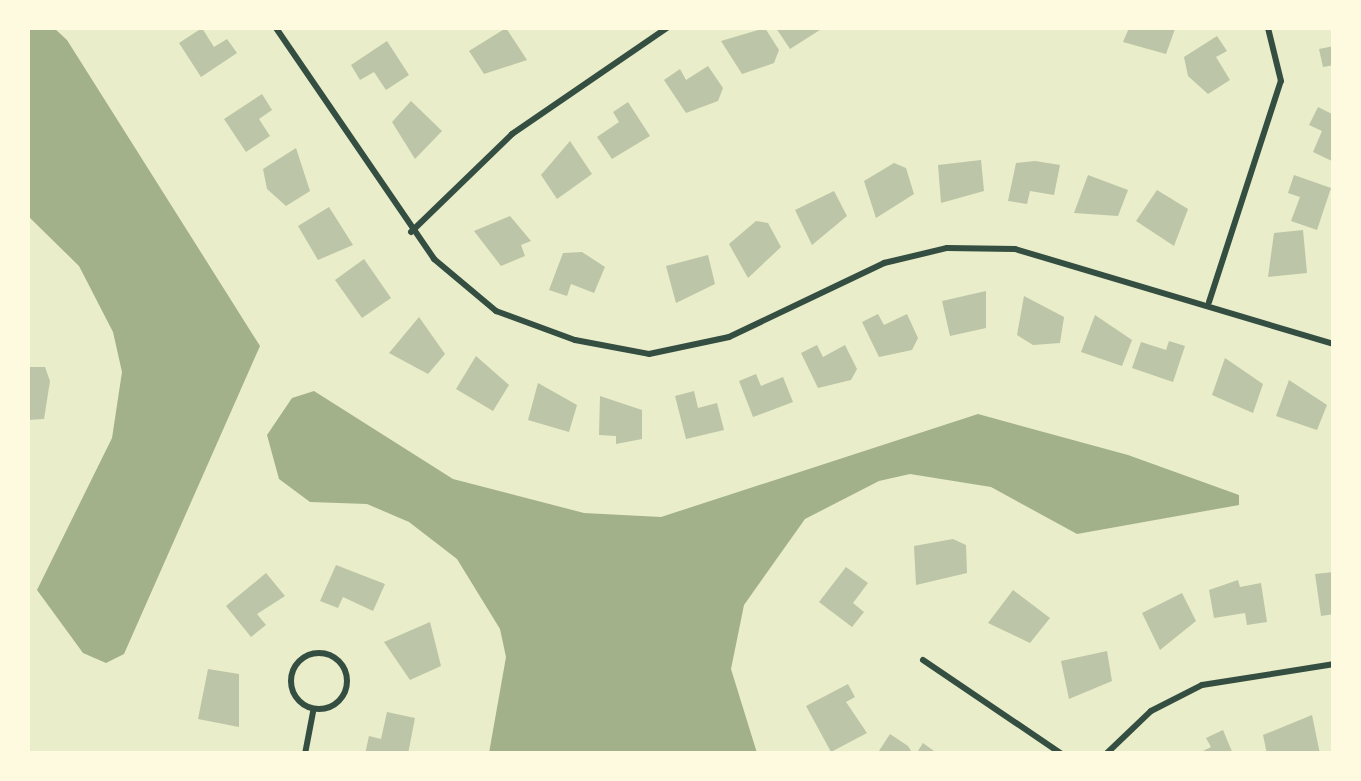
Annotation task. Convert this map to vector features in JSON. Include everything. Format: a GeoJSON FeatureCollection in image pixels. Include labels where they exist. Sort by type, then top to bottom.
{"type":"FeatureCollection","features":[{"type":"Feature","properties":{"kind":"street"},"geometry":{"type":"LineString","coordinates":[[276,28],[411,232],[496,311],[649,354],[729,337],[884,263],[946,248],[1015,249],[1209,302],[1334,344]]}},
{"type":"Feature","properties":{"kind":"street"},"geometry":{"type":"LineString","coordinates":[[411,232],[512,134],[666,28]]}},
{"type":"Feature","properties":{"kind":"street"},"geometry":{"type":"LineString","coordinates":[[1209,302],[1281,82],[1268,28]]}},
{"type":"Feature","properties":{"kind":"street"},"geometry":{"type":"LineString","coordinates":[[324,653],[348,680],[345,696],[313,712],[298,698],[292,667],[324,653]]}},
{"type":"Feature","properties":{"kind":"street"},"geometry":{"type":"LineString","coordinates":[[923,660],[1062,754]]}},
{"type":"Feature","properties":{"kind":"street"},"geometry":{"type":"LineString","coordinates":[[1106,754],[1151,711],[1202,684],[1334,664]]}},
{"type":"Feature","properties":{"kind":"street"},"geometry":{"type":"LineString","coordinates":[[305,754],[313,712]]}},
{"type":"Feature","properties":{"kind":"shaded area"},"geometry":{"type":"Polygon","coordinates":[[[28,28],[54,28],[67,40],[260,346],[124,654],[106,663],[83,653],[37,590],[112,438],[122,372],[113,332],[79,266],[28,216],[28,28]]]}},
{"type":"Feature","properties":{"kind":"shaded area"},"geometry":{"type":"Polygon","coordinates":[[[314,391],[453,479],[584,513],[661,517],[978,414],[1128,455],[1239,495],[1239,505],[1077,534],[991,487],[910,474],[879,481],[805,519],[744,605],[731,669],[757,753],[489,753],[506,657],[500,629],[457,559],[409,522],[367,504],[310,502],[279,479],[267,435],[292,398],[314,391]]]}},
{"type":"Feature","properties":{"kind":"building"},"geometry":{"type":"Polygon","coordinates":[[[202,28],[214,47],[227,39],[237,53],[201,77],[179,43],[202,28]]]}},
{"type":"Feature","properties":{"kind":"building"},"geometry":{"type":"Polygon","coordinates":[[[506,28],[527,60],[484,74],[469,51],[506,28]]]}},
{"type":"Feature","properties":{"kind":"building"},"geometry":{"type":"Polygon","coordinates":[[[765,28],[779,50],[774,63],[742,74],[721,41],[765,28]]]}},
{"type":"Feature","properties":{"kind":"building"},"geometry":{"type":"Polygon","coordinates":[[[776,28],[823,28],[790,49],[776,28]]]}},
{"type":"Feature","properties":{"kind":"building"},"geometry":{"type":"Polygon","coordinates":[[[1129,28],[1175,29],[1166,54],[1123,42],[1129,28]]]}},
{"type":"Feature","properties":{"kind":"building"},"geometry":{"type":"Polygon","coordinates":[[[1217,36],[1227,51],[1216,57],[1230,80],[1208,94],[1188,76],[1184,57],[1217,36]]]}},
{"type":"Feature","properties":{"kind":"building"},"geometry":{"type":"Polygon","coordinates":[[[387,41],[409,75],[386,90],[374,72],[360,80],[351,65],[387,41]]]}},
{"type":"Feature","properties":{"kind":"building"},"geometry":{"type":"Polygon","coordinates":[[[1334,46],[1334,65],[1323,67],[1319,49],[1334,46]]]}},
{"type":"Feature","properties":{"kind":"building"},"geometry":{"type":"Polygon","coordinates":[[[708,66],[723,88],[718,101],[686,113],[664,80],[680,69],[686,80],[708,66]]]}},
{"type":"Feature","properties":{"kind":"building"},"geometry":{"type":"Polygon","coordinates":[[[262,94],[272,110],[259,119],[270,136],[246,152],[224,119],[262,94]]]}},
{"type":"Feature","properties":{"kind":"building"},"geometry":{"type":"Polygon","coordinates":[[[411,101],[442,131],[415,159],[392,122],[411,101]]]}},
{"type":"Feature","properties":{"kind":"building"},"geometry":{"type":"Polygon","coordinates":[[[628,102],[650,136],[612,159],[597,137],[619,122],[613,112],[628,102]]]}},
{"type":"Feature","properties":{"kind":"building"},"geometry":{"type":"Polygon","coordinates":[[[1318,107],[1334,115],[1334,162],[1313,152],[1322,131],[1309,125],[1318,107]]]}},
{"type":"Feature","properties":{"kind":"building"},"geometry":{"type":"Polygon","coordinates":[[[570,141],[592,174],[557,199],[541,175],[570,141]]]}},
{"type":"Feature","properties":{"kind":"building"},"geometry":{"type":"Polygon","coordinates":[[[296,148],[310,191],[286,206],[267,189],[263,169],[296,148]]]}},
{"type":"Feature","properties":{"kind":"building"},"geometry":{"type":"Polygon","coordinates":[[[981,160],[984,191],[941,203],[938,165],[981,160]]]}},
{"type":"Feature","properties":{"kind":"building"},"geometry":{"type":"Polygon","coordinates":[[[894,163],[906,168],[914,194],[876,218],[864,181],[894,163]]]}},
{"type":"Feature","properties":{"kind":"building"},"geometry":{"type":"Polygon","coordinates":[[[1016,163],[1060,165],[1054,195],[1030,191],[1027,204],[1008,201],[1016,163]]]}},
{"type":"Feature","properties":{"kind":"building"},"geometry":{"type":"Polygon","coordinates":[[[1088,175],[1128,190],[1118,216],[1074,213],[1088,175]]]}},
{"type":"Feature","properties":{"kind":"building"},"geometry":{"type":"Polygon","coordinates":[[[1294,175],[1331,188],[1317,230],[1291,221],[1300,197],[1288,193],[1294,175]]]}},
{"type":"Feature","properties":{"kind":"building"},"geometry":{"type":"Polygon","coordinates":[[[1157,190],[1188,209],[1174,246],[1136,221],[1157,190]]]}},
{"type":"Feature","properties":{"kind":"building"},"geometry":{"type":"Polygon","coordinates":[[[834,191],[847,216],[812,245],[795,210],[834,191]]]}},
{"type":"Feature","properties":{"kind":"building"},"geometry":{"type":"Polygon","coordinates":[[[329,207],[353,245],[318,260],[298,226],[329,207]]]}},
{"type":"Feature","properties":{"kind":"building"},"geometry":{"type":"Polygon","coordinates":[[[510,216],[531,241],[521,245],[525,256],[501,266],[474,231],[510,216]]]}},
{"type":"Feature","properties":{"kind":"building"},"geometry":{"type":"Polygon","coordinates":[[[756,221],[768,223],[781,247],[748,278],[729,244],[756,221]]]}},
{"type":"Feature","properties":{"kind":"building"},"geometry":{"type":"Polygon","coordinates":[[[1303,230],[1307,273],[1268,277],[1274,233],[1303,230]]]}},
{"type":"Feature","properties":{"kind":"building"},"geometry":{"type":"Polygon","coordinates":[[[582,252],[605,267],[594,293],[571,284],[567,296],[549,290],[563,253],[582,252]]]}},
{"type":"Feature","properties":{"kind":"building"},"geometry":{"type":"Polygon","coordinates":[[[708,255],[715,284],[676,303],[666,266],[708,255]]]}},
{"type":"Feature","properties":{"kind":"building"},"geometry":{"type":"Polygon","coordinates":[[[364,259],[391,298],[362,318],[335,280],[364,259]]]}},
{"type":"Feature","properties":{"kind":"building"},"geometry":{"type":"Polygon","coordinates":[[[986,291],[986,328],[950,336],[942,301],[986,291]]]}},
{"type":"Feature","properties":{"kind":"building"},"geometry":{"type":"Polygon","coordinates":[[[1024,296],[1064,317],[1060,343],[1033,345],[1017,335],[1024,296]]]}},
{"type":"Feature","properties":{"kind":"building"},"geometry":{"type":"Polygon","coordinates":[[[878,314],[884,325],[907,314],[918,338],[912,350],[879,357],[862,322],[878,314]]]}},
{"type":"Feature","properties":{"kind":"building"},"geometry":{"type":"Polygon","coordinates":[[[1095,315],[1132,340],[1122,366],[1081,352],[1095,315]]]}},
{"type":"Feature","properties":{"kind":"building"},"geometry":{"type":"Polygon","coordinates":[[[419,317],[445,354],[428,374],[389,353],[419,317]]]}},
{"type":"Feature","properties":{"kind":"building"},"geometry":{"type":"Polygon","coordinates":[[[1169,341],[1185,346],[1173,382],[1132,368],[1141,342],[1166,350],[1169,341]]]}},
{"type":"Feature","properties":{"kind":"building"},"geometry":{"type":"Polygon","coordinates":[[[817,345],[823,357],[845,345],[857,369],[851,380],[818,388],[801,353],[817,345]]]}},
{"type":"Feature","properties":{"kind":"building"},"geometry":{"type":"Polygon","coordinates":[[[476,356],[509,385],[493,411],[456,389],[476,356]]]}},
{"type":"Feature","properties":{"kind":"building"},"geometry":{"type":"Polygon","coordinates":[[[1225,358],[1263,384],[1253,413],[1212,395],[1225,358]]]}},
{"type":"Feature","properties":{"kind":"building"},"geometry":{"type":"Polygon","coordinates":[[[28,367],[45,367],[50,381],[44,419],[28,420],[28,367]]]}},
{"type":"Feature","properties":{"kind":"building"},"geometry":{"type":"Polygon","coordinates":[[[756,374],[761,386],[783,377],[793,402],[753,417],[739,381],[756,374]]]}},
{"type":"Feature","properties":{"kind":"building"},"geometry":{"type":"Polygon","coordinates":[[[1289,380],[1327,405],[1317,430],[1276,416],[1289,380]]]}},
{"type":"Feature","properties":{"kind":"building"},"geometry":{"type":"Polygon","coordinates":[[[538,383],[577,405],[569,432],[528,420],[538,383]]]}},
{"type":"Feature","properties":{"kind":"building"},"geometry":{"type":"Polygon","coordinates":[[[694,391],[698,408],[717,403],[724,430],[686,439],[675,396],[694,391]]]}},
{"type":"Feature","properties":{"kind":"building"},"geometry":{"type":"Polygon","coordinates":[[[600,396],[642,410],[642,439],[616,444],[616,436],[599,435],[600,396]]]}},
{"type":"Feature","properties":{"kind":"building"},"geometry":{"type":"Polygon","coordinates":[[[953,539],[966,545],[967,573],[916,585],[914,546],[953,539]]]}},
{"type":"Feature","properties":{"kind":"building"},"geometry":{"type":"Polygon","coordinates":[[[336,565],[385,584],[373,611],[343,597],[338,608],[320,601],[336,565]]]}},
{"type":"Feature","properties":{"kind":"building"},"geometry":{"type":"Polygon","coordinates":[[[846,567],[868,583],[853,603],[864,612],[852,627],[819,602],[846,567]]]}},
{"type":"Feature","properties":{"kind":"building"},"geometry":{"type":"Polygon","coordinates":[[[1334,572],[1334,614],[1321,616],[1315,574],[1334,572]]]}},
{"type":"Feature","properties":{"kind":"building"},"geometry":{"type":"Polygon","coordinates":[[[266,573],[285,596],[257,614],[266,625],[251,637],[226,606],[266,573]]]}},
{"type":"Feature","properties":{"kind":"building"},"geometry":{"type":"Polygon","coordinates":[[[1238,580],[1240,587],[1261,583],[1267,622],[1247,625],[1245,613],[1214,618],[1209,590],[1238,580]]]}},
{"type":"Feature","properties":{"kind":"building"},"geometry":{"type":"Polygon","coordinates":[[[1013,590],[1050,618],[1030,643],[988,623],[1013,590]]]}},
{"type":"Feature","properties":{"kind":"building"},"geometry":{"type":"Polygon","coordinates":[[[1182,593],[1196,621],[1160,650],[1142,613],[1182,593]]]}},
{"type":"Feature","properties":{"kind":"building"},"geometry":{"type":"Polygon","coordinates":[[[430,622],[441,666],[410,680],[384,642],[430,622]]]}},
{"type":"Feature","properties":{"kind":"building"},"geometry":{"type":"Polygon","coordinates":[[[1107,651],[1112,681],[1069,699],[1061,661],[1107,651]]]}},
{"type":"Feature","properties":{"kind":"building"},"geometry":{"type":"Polygon","coordinates":[[[208,669],[239,674],[239,727],[198,719],[208,669]]]}},
{"type":"Feature","properties":{"kind":"building"},"geometry":{"type":"Polygon","coordinates":[[[848,684],[855,697],[846,702],[867,733],[831,752],[806,706],[848,684]]]}},
{"type":"Feature","properties":{"kind":"building"},"geometry":{"type":"Polygon","coordinates":[[[387,712],[415,718],[408,754],[365,754],[369,736],[381,739],[387,712]]]}},
{"type":"Feature","properties":{"kind":"building"},"geometry":{"type":"Polygon","coordinates":[[[1312,715],[1320,754],[1267,754],[1263,735],[1312,715]]]}},
{"type":"Feature","properties":{"kind":"building"},"geometry":{"type":"Polygon","coordinates":[[[1223,730],[1233,754],[1197,754],[1211,747],[1206,738],[1223,730]]]}},
{"type":"Feature","properties":{"kind":"building"},"geometry":{"type":"Polygon","coordinates":[[[890,734],[908,746],[913,754],[877,754],[890,734]]]}},
{"type":"Feature","properties":{"kind":"building"},"geometry":{"type":"Polygon","coordinates":[[[923,743],[938,754],[916,754],[923,743]]]}}]}
